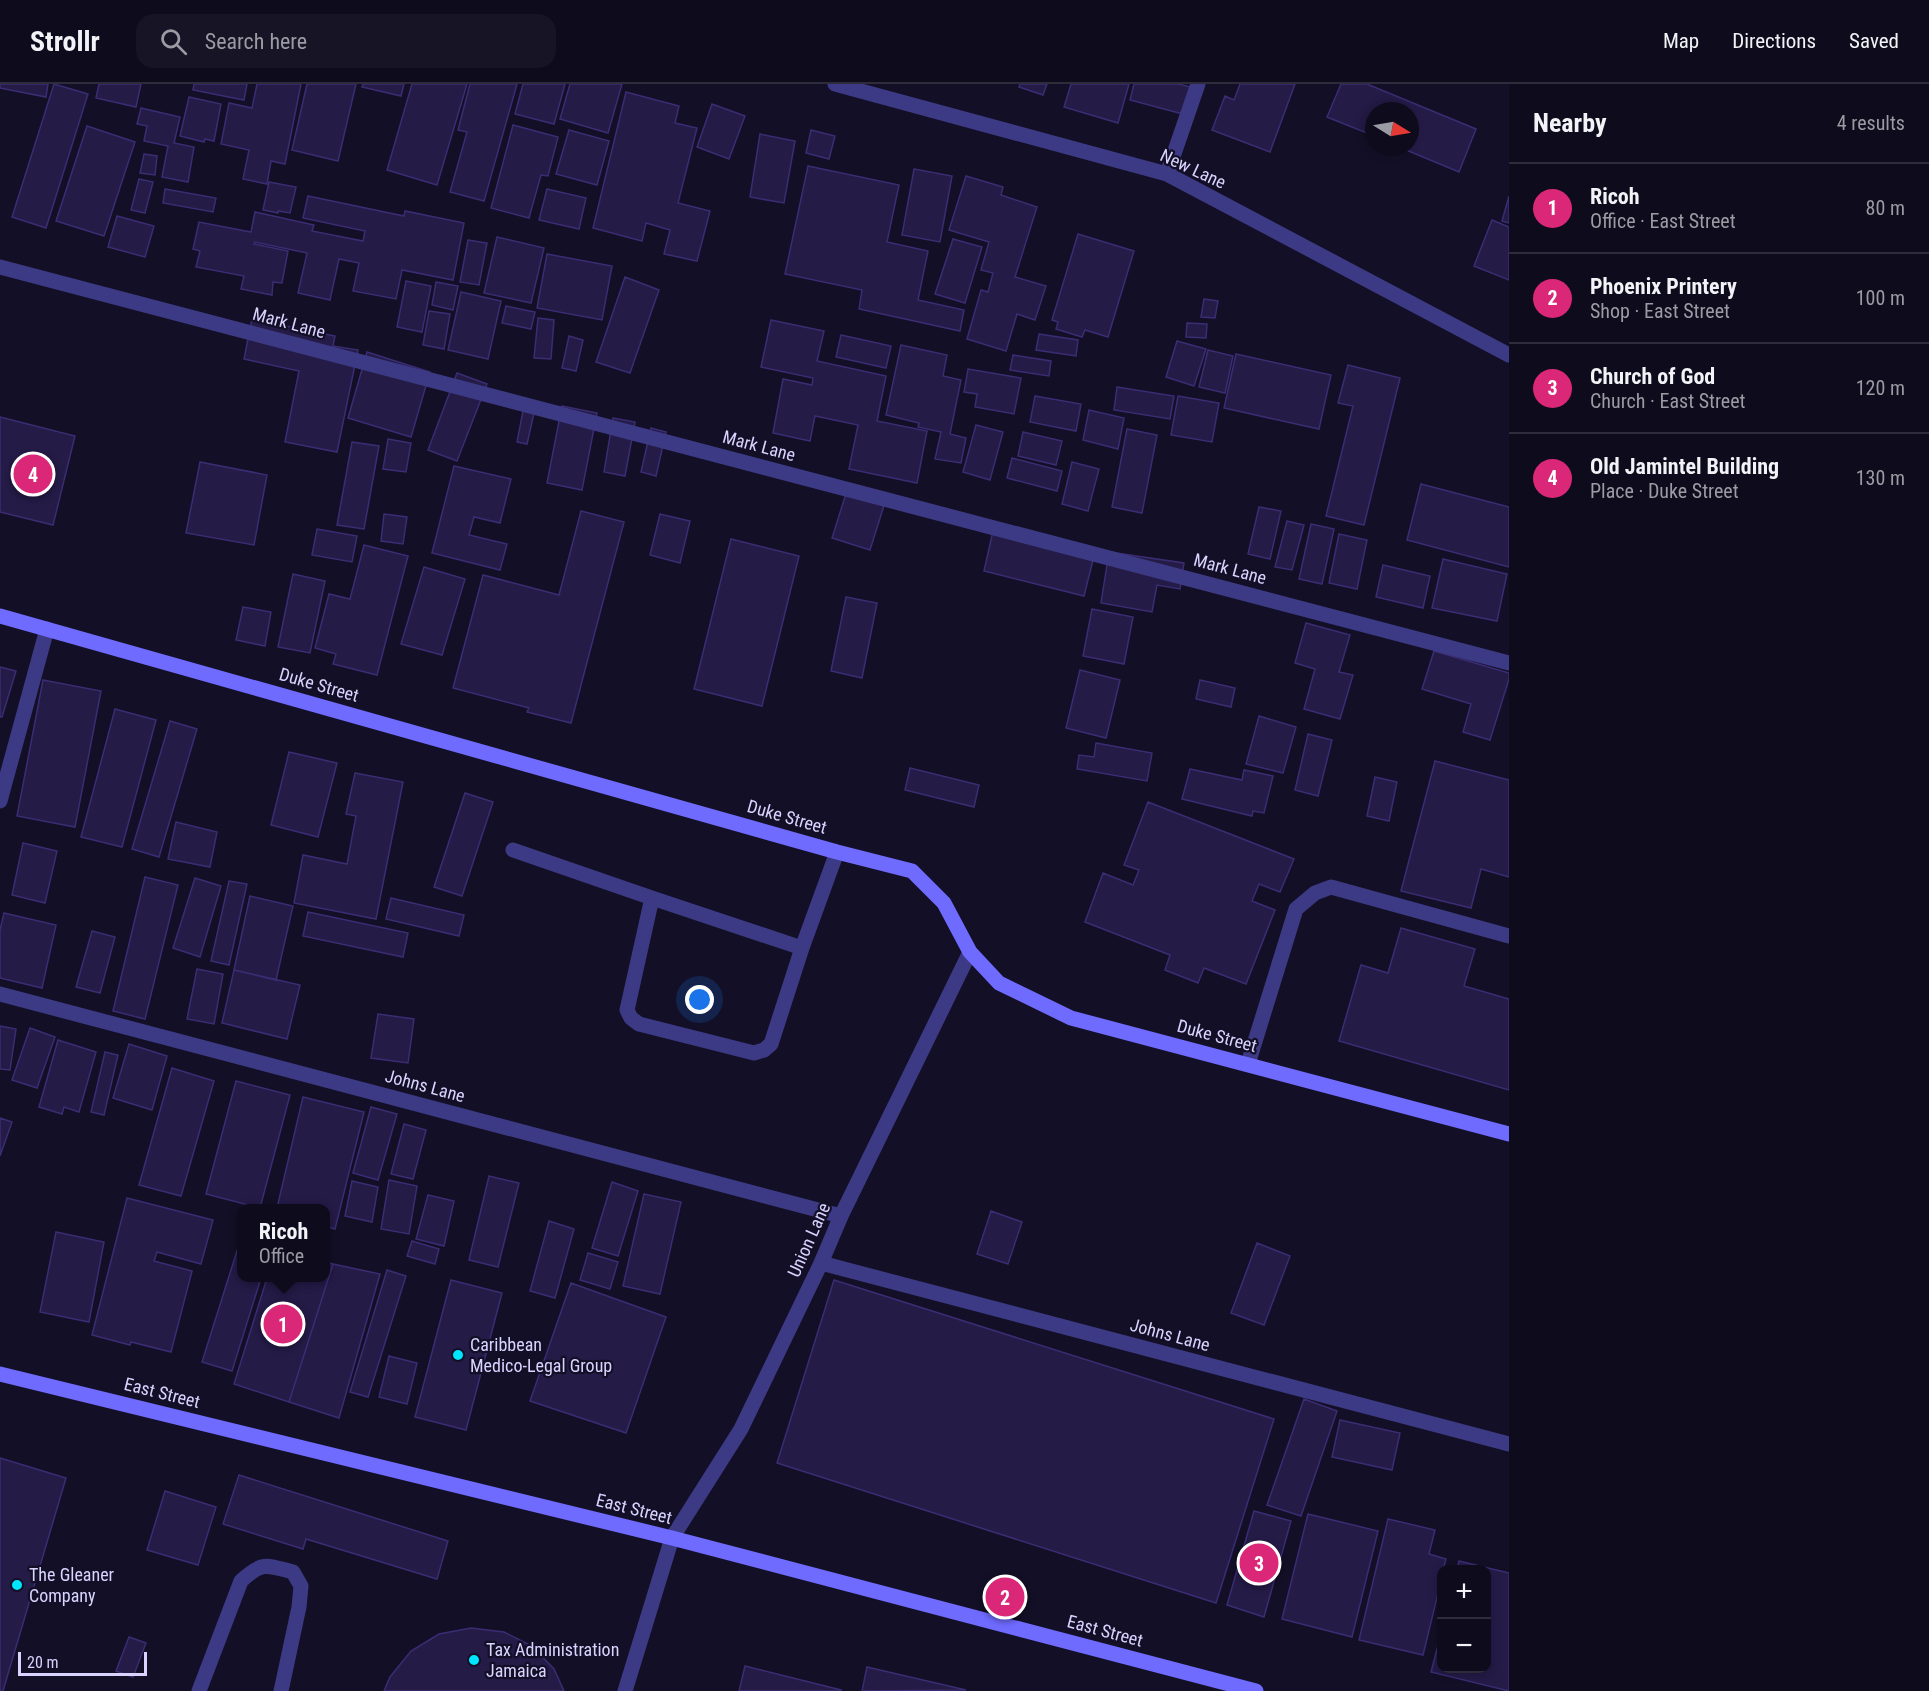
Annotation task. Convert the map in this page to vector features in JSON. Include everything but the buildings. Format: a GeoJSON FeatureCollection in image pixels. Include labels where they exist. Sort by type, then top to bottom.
{"type":"FeatureCollection","features":[{"type":"Feature","properties":{"kind":"main road","name":"Duke Street"},"geometry":{"type":"LineString","coordinates":[[0,616],[837,852],[912,871],[944,903],[970,952],[999,983],[1071,1018],[1509,1134]]}},
{"type":"Feature","properties":{"kind":"main road","name":"East Street"},"geometry":{"type":"LineString","coordinates":[[0,1374],[672,1538],[1256,1691]]}},
{"type":"Feature","properties":{"kind":"street","name":"New Lane"},"geometry":{"type":"LineString","coordinates":[[834,84],[1167,174],[1509,355]]}},
{"type":"Feature","properties":{"kind":"street"},"geometry":{"type":"LineString","coordinates":[[1167,174],[1198,84]]}},
{"type":"Feature","properties":{"kind":"street","name":"Mark Lane"},"geometry":{"type":"LineString","coordinates":[[0,267],[1509,663]]}},
{"type":"Feature","properties":{"kind":"street"},"geometry":{"type":"LineString","coordinates":[[0,801],[47,629]]}},
{"type":"Feature","properties":{"kind":"street"},"geometry":{"type":"LineString","coordinates":[[513,850],[802,948]]}},
{"type":"Feature","properties":{"kind":"street"},"geometry":{"type":"LineString","coordinates":[[652,897],[627,1010],[631,1018],[639,1024],[754,1053],[764,1050],[771,1044],[802,948],[837,852]]}},
{"type":"Feature","properties":{"kind":"street"},"geometry":{"type":"LineString","coordinates":[[1248,1064],[1296,909],[1315,893],[1331,887],[1509,936]]}},
{"type":"Feature","properties":{"kind":"street","name":"Union Lane"},"geometry":{"type":"LineString","coordinates":[[625,1691],[672,1538],[741,1429],[821,1263],[841,1216],[970,952]]}},
{"type":"Feature","properties":{"kind":"street","name":"Johns Lane"},"geometry":{"type":"LineString","coordinates":[[0,994],[841,1216]]}},
{"type":"Feature","properties":{"kind":"street","name":"Johns Lane"},"geometry":{"type":"LineString","coordinates":[[821,1263],[1509,1444]]}},
{"type":"Feature","properties":{"kind":"street"},"geometry":{"type":"LineString","coordinates":[[199,1691],[241,1581],[255,1568],[268,1566],[292,1572],[301,1586],[281,1691]]}},
{"type":"Feature","properties":{"kind":"place","name":"Old Jamintel Building"},"geometry":{"type":"Point","coordinates":[33,474]}},
{"type":"Feature","properties":{"kind":"place","name":"Ricoh"},"geometry":{"type":"Point","coordinates":[283,1324]}},
{"type":"Feature","properties":{"kind":"place","name":"Caribbean Medico-Legal Group"},"geometry":{"type":"Point","coordinates":[458,1355]}},
{"type":"Feature","properties":{"kind":"place","name":"Church of God"},"geometry":{"type":"Point","coordinates":[1259,1563]}},
{"type":"Feature","properties":{"kind":"place","name":"The Gleaner Company"},"geometry":{"type":"Point","coordinates":[17,1585]}},
{"type":"Feature","properties":{"kind":"place","name":"Phoenix Printery"},"geometry":{"type":"Point","coordinates":[1005,1597]}},
{"type":"Feature","properties":{"kind":"place","name":"Tax Administration Jamaica"},"geometry":{"type":"Point","coordinates":[474,1660]}}]}
